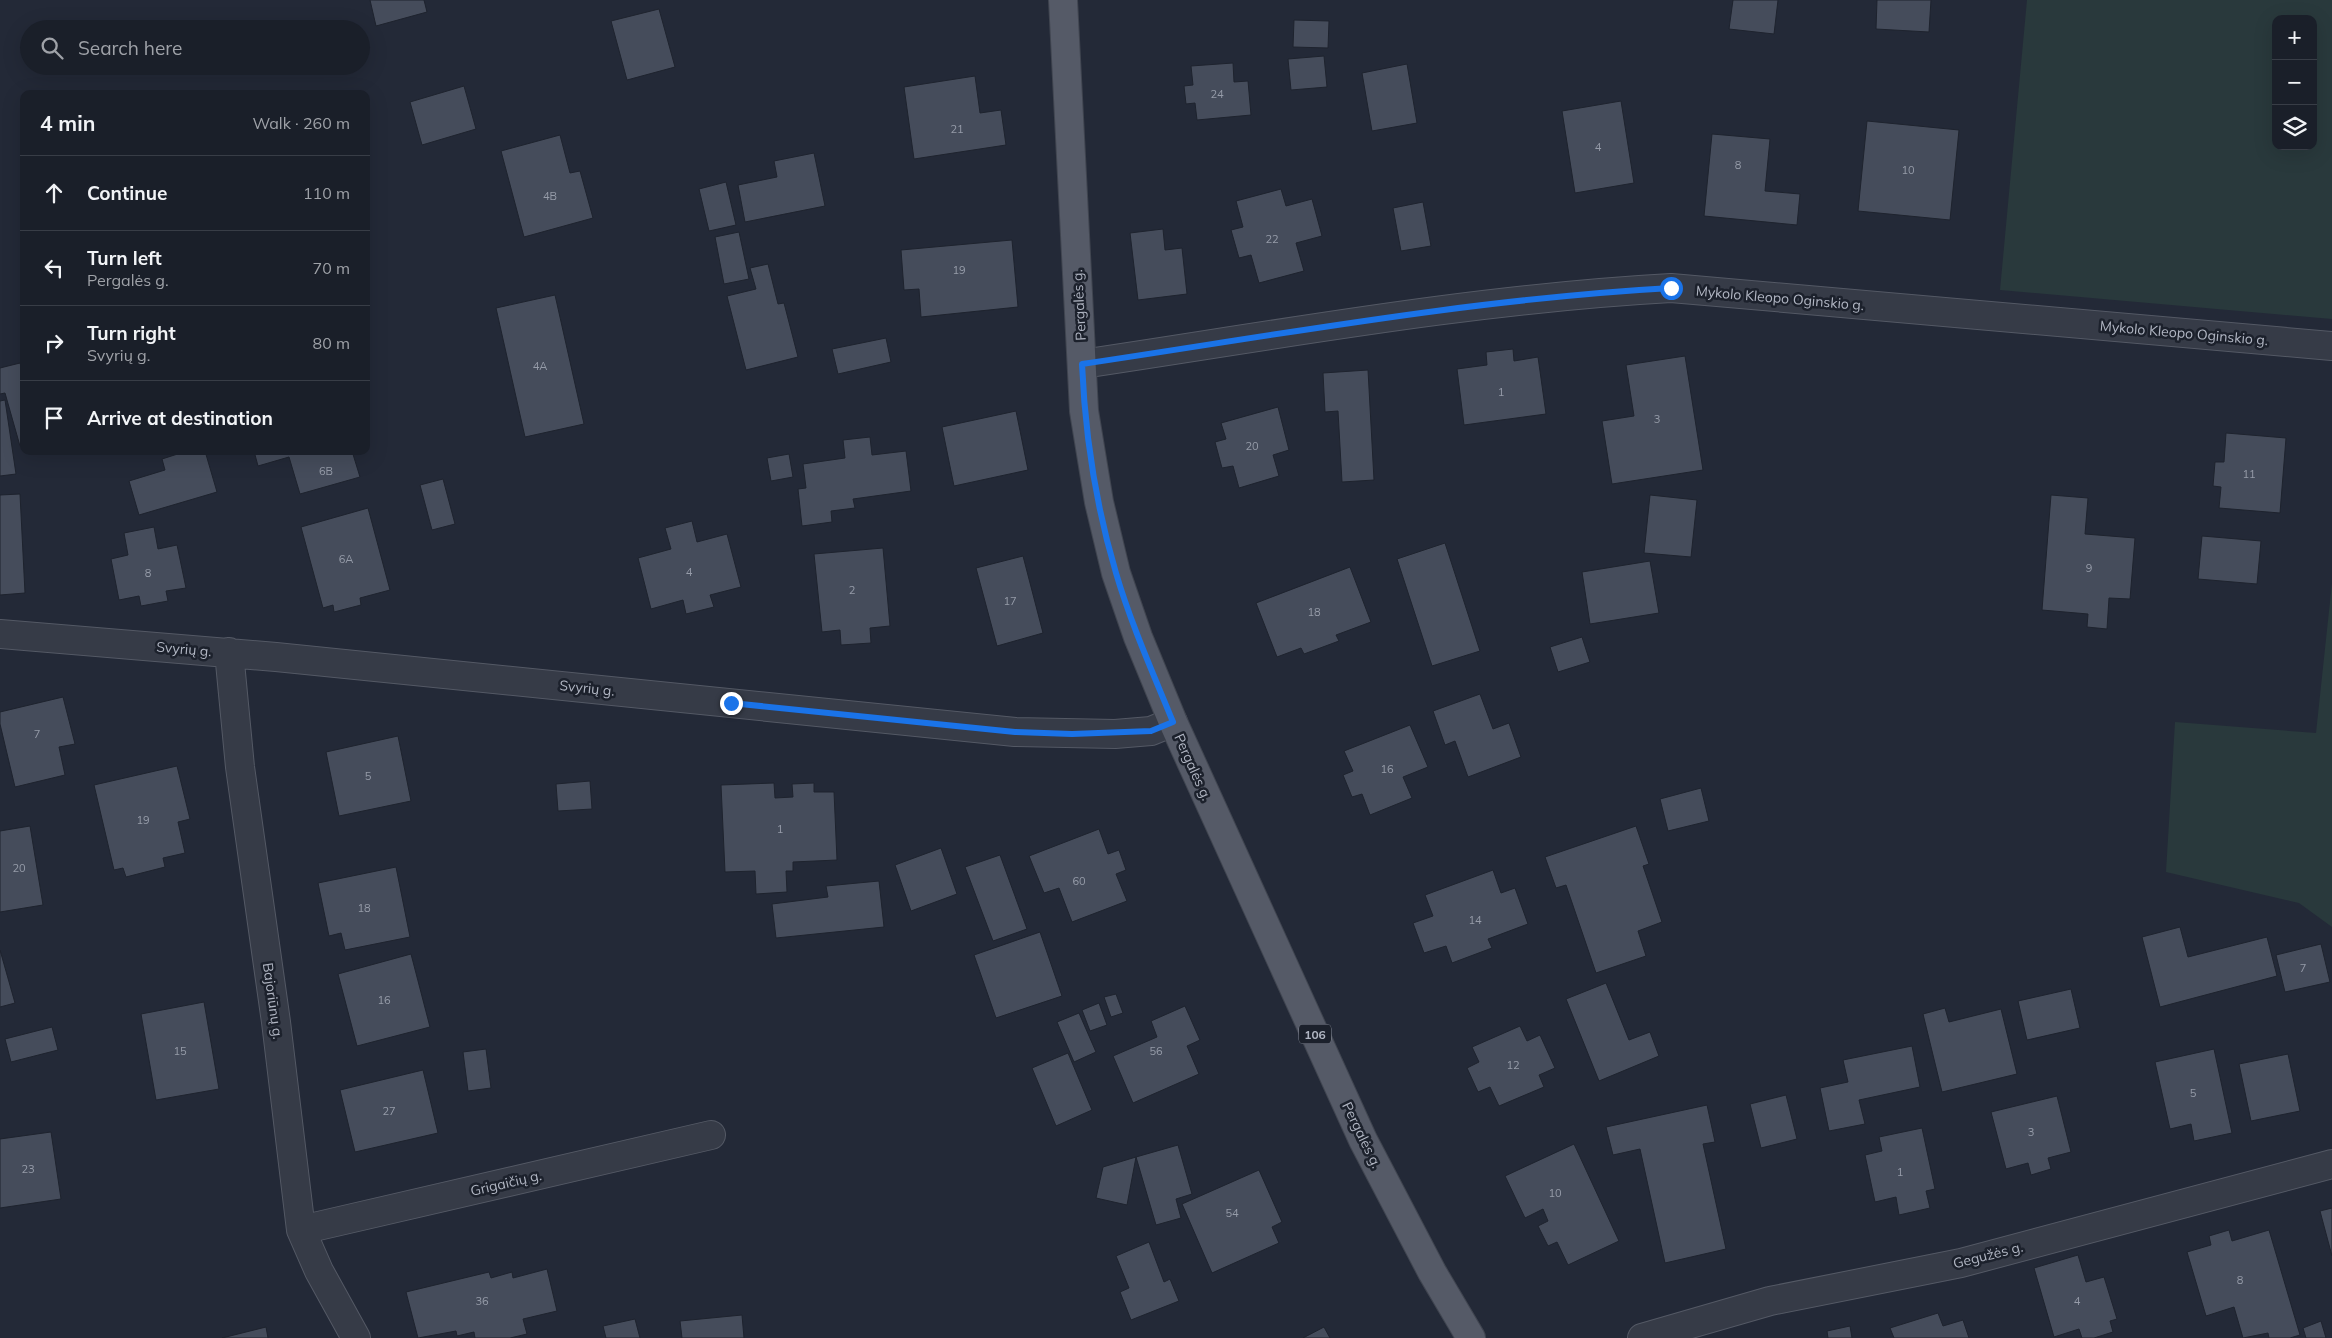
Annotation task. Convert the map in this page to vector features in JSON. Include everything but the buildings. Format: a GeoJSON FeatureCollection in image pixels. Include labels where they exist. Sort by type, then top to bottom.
{"type":"FeatureCollection","features":[{"type":"Feature","properties":{"kind":"main road","name":"Pergalės g."},"geometry":{"type":"LineString","coordinates":[[1063,0],[1087,430],[1099,502],[1116,574],[1138,637],[1173,722],[1363,1140],[1432,1272],[1471,1338]]}},
{"type":"Feature","properties":{"kind":"street","name":"Mykolo Kleopo Oginskio g."},"geometry":{"type":"LineString","coordinates":[[1082,364],[1465,306],[1585,293],[1671,288],[2332,346]]}},
{"type":"Feature","properties":{"kind":"street","name":"Svyrių g."},"geometry":{"type":"LineString","coordinates":[[0,634],[229,652],[1015,732],[1115,734],[1151,731],[1173,722]]}},
{"type":"Feature","properties":{"kind":"street","name":"Bajoriūnų g."},"geometry":{"type":"LineString","coordinates":[[229,652],[240,767],[276,1022],[302,1230],[319,1271],[356,1338]]}},
{"type":"Feature","properties":{"kind":"street","name":"Grigaičių g."},"geometry":{"type":"LineString","coordinates":[[302,1230],[711,1135]]}},
{"type":"Feature","properties":{"kind":"street","name":"Gegužės g."},"geometry":{"type":"LineString","coordinates":[[1642,1338],[1770,1301],[1961,1263],[2332,1164]]}},
{"type":"Feature","properties":{"kind":"shaded area"},"geometry":{"type":"Polygon","coordinates":[[[2027,0],[2332,0],[2332,319],[2000,290],[2027,0]]]}},
{"type":"Feature","properties":{"kind":"shaded area"},"geometry":{"type":"Polygon","coordinates":[[[2332,583],[2332,927],[2299,903],[2166,872],[2175,722],[2316,733],[2332,583]]]}},
{"type":"Feature","properties":{"kind":"route"},"geometry":{"type":"LineString","coordinates":[[731,703],[1015,732],[1115,734],[1151,731],[1173,722],[1138,637],[1116,574],[1099,502],[1084,411],[1082,364],[1465,306],[1585,293],[1671,288]]}}]}
